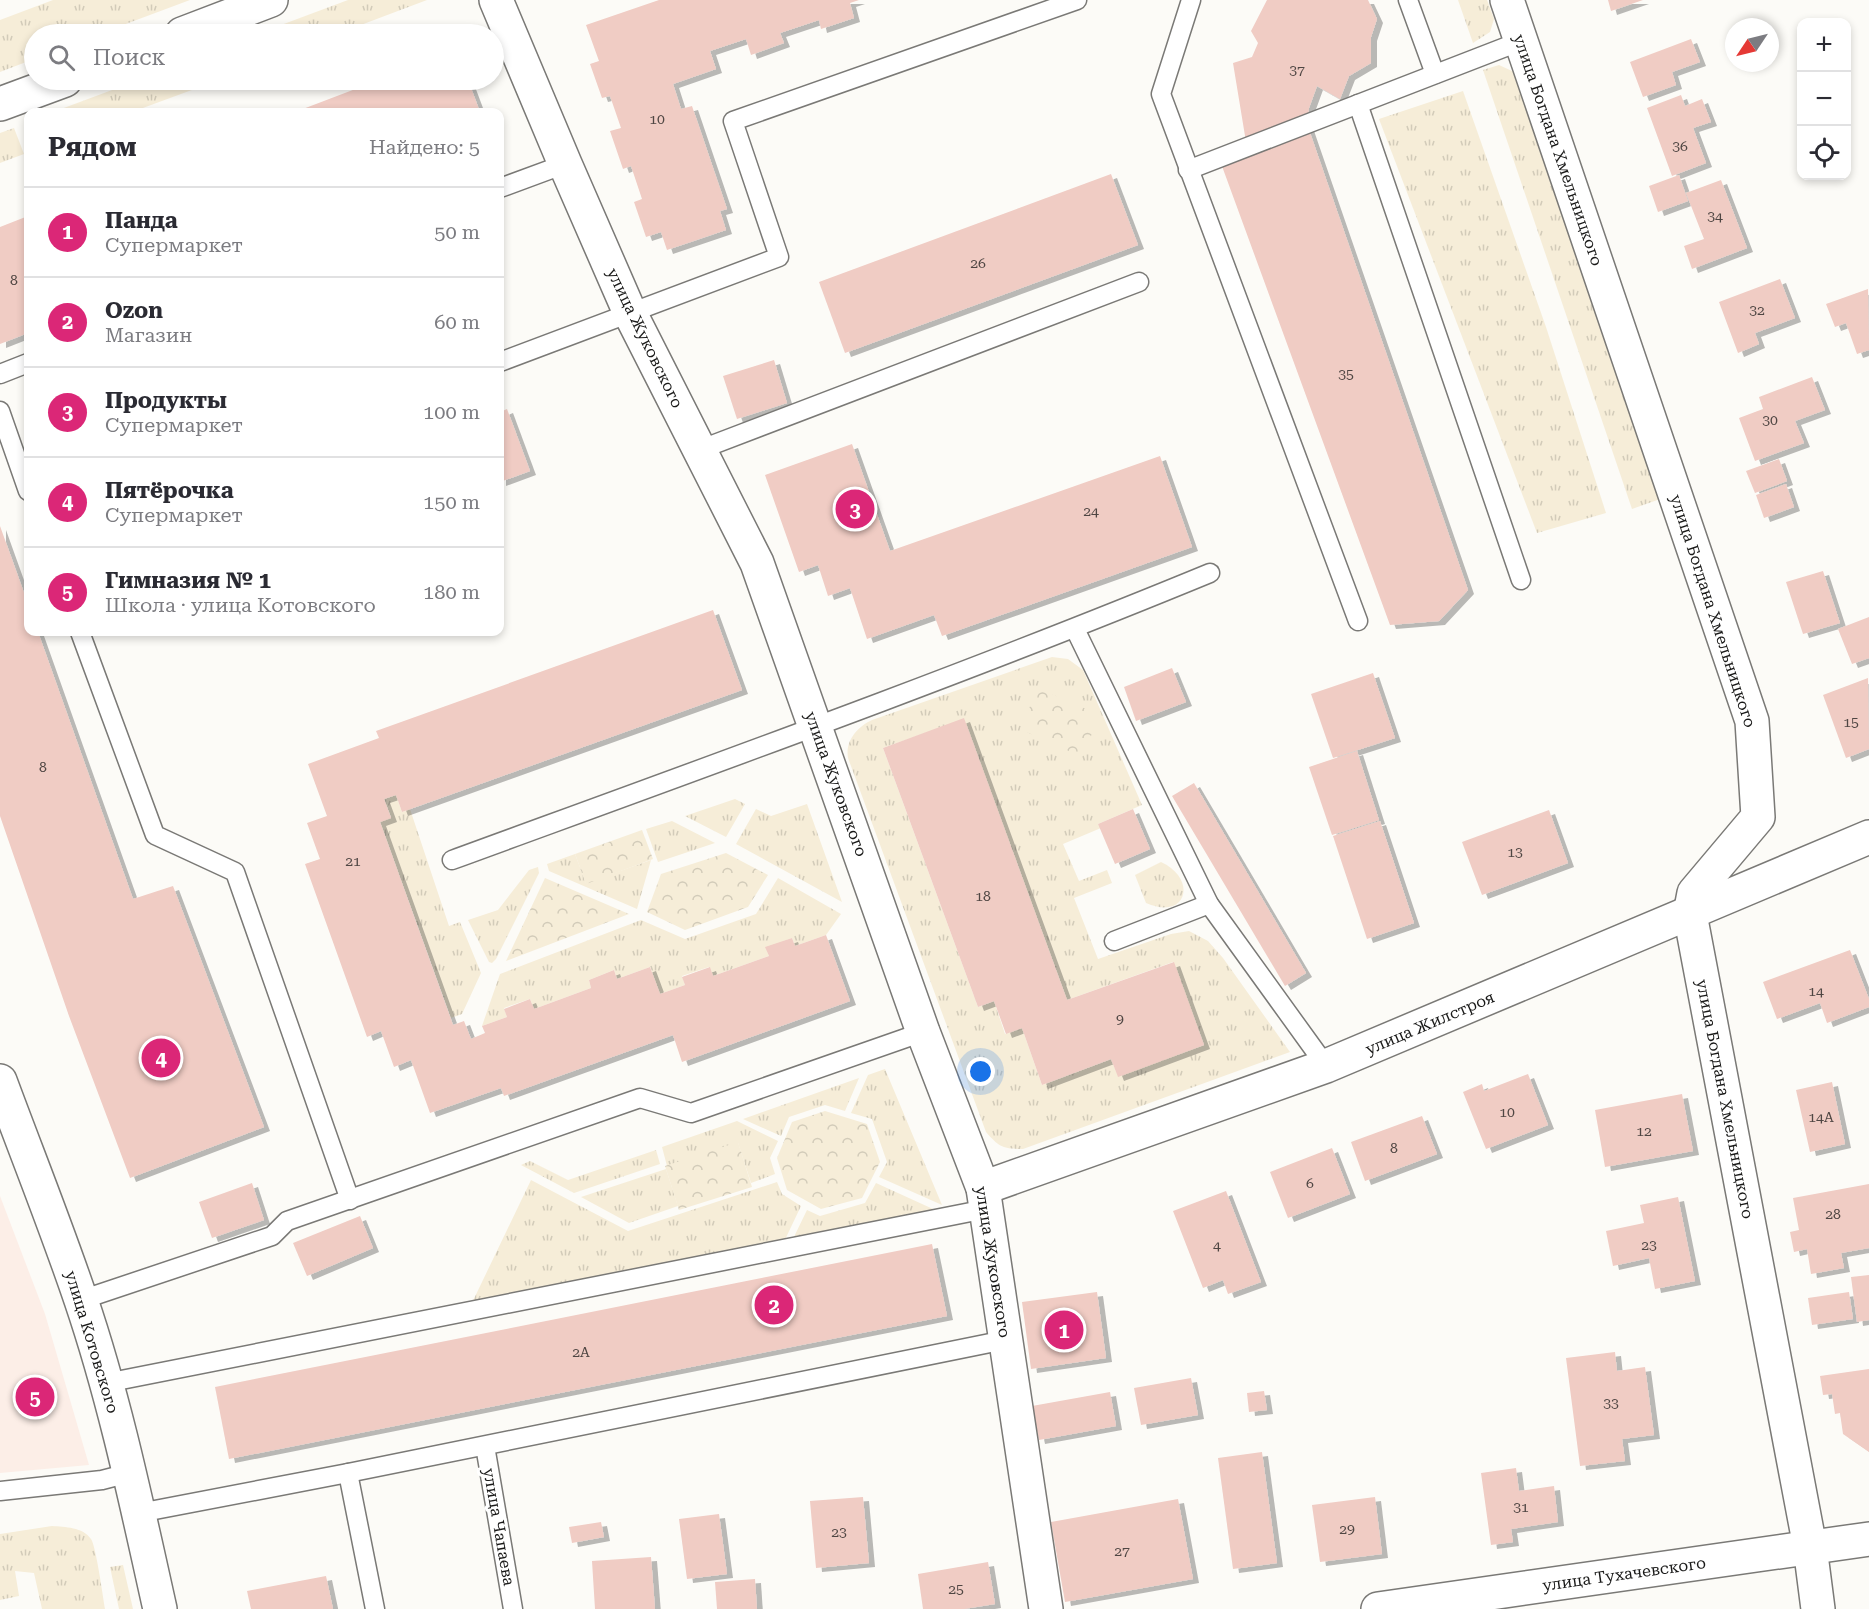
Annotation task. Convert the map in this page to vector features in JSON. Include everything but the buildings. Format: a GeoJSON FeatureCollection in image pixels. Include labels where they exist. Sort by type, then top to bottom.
{"type":"FeatureCollection","features":[{"type":"Feature","properties":{"kind":"street"},"geometry":{"type":"LineString","coordinates":[[208,24],[271,0]]}},
{"type":"Feature","properties":{"kind":"street","name":"улица Жуковского"},"geometry":{"type":"LineString","coordinates":[[496,0],[630,313],[757,563],[923,1032],[985,1198],[1046,1609]]}},
{"type":"Feature","properties":{"kind":"street","name":"улица Богдана Хмельницкого"},"geometry":{"type":"LineString","coordinates":[[1508,0],[1752,721],[1758,816],[1694,893],[1690,914],[1810,1547],[1818,1609]]}},
{"type":"Feature","properties":{"kind":"street"},"geometry":{"type":"LineString","coordinates":[[0,104],[37,90]]}},
{"type":"Feature","properties":{"kind":"street","name":"улица Жилстроя"},"geometry":{"type":"LineString","coordinates":[[985,1198],[1326,1066],[1869,837]]}},
{"type":"Feature","properties":{"kind":"street","name":"улица Котовского"},"geometry":{"type":"LineString","coordinates":[[0,1081],[81,1300],[106,1383],[139,1513],[160,1609]]}},
{"type":"Feature","properties":{"kind":"street","name":"улица Тухачевского"},"geometry":{"type":"LineString","coordinates":[[1378,1609],[1869,1539]]}},
{"type":"Feature","properties":{"kind":"lane"},"geometry":{"type":"LineString","coordinates":[[504,360],[779,257],[733,121],[1077,0]]}},
{"type":"Feature","properties":{"kind":"lane"},"geometry":{"type":"LineString","coordinates":[[1191,0],[1161,94],[1358,621]]}},
{"type":"Feature","properties":{"kind":"lane"},"geometry":{"type":"LineString","coordinates":[[1408,0],[1435,74]]}},
{"type":"Feature","properties":{"kind":"lane"},"geometry":{"type":"LineString","coordinates":[[1188,170],[1521,41]]}},
{"type":"Feature","properties":{"kind":"lane"},"geometry":{"type":"LineString","coordinates":[[1358,104],[1521,580]]}},
{"type":"Feature","properties":{"kind":"lane"},"geometry":{"type":"LineString","coordinates":[[504,187],[565,164]]}},
{"type":"Feature","properties":{"kind":"lane"},"geometry":{"type":"LineString","coordinates":[[699,450],[1139,282]]}},
{"type":"Feature","properties":{"kind":"lane"},"geometry":{"type":"LineString","coordinates":[[0,374],[24,365]]}},
{"type":"Feature","properties":{"kind":"lane"},"geometry":{"type":"LineString","coordinates":[[0,411],[24,480]]}},
{"type":"Feature","properties":{"kind":"lane"},"geometry":{"type":"LineString","coordinates":[[452,860],[1075,629],[1210,573]]}},
{"type":"Feature","properties":{"kind":"lane"},"geometry":{"type":"LineString","coordinates":[[1075,629],[1209,904],[1326,1066]]}},
{"type":"Feature","properties":{"kind":"lane"},"geometry":{"type":"LineString","coordinates":[[81,636],[155,835],[235,872],[350,1200]]}},
{"type":"Feature","properties":{"kind":"lane"},"geometry":{"type":"LineString","coordinates":[[1114,941],[1209,904]]}},
{"type":"Feature","properties":{"kind":"lane"},"geometry":{"type":"LineString","coordinates":[[81,1300],[272,1236],[287,1221],[640,1098],[691,1113],[923,1032]]}},
{"type":"Feature","properties":{"kind":"lane"},"geometry":{"type":"LineString","coordinates":[[106,1383],[985,1198]]}},
{"type":"Feature","properties":{"kind":"lane"},"geometry":{"type":"LineString","coordinates":[[139,1513],[484,1446],[1005,1340]]}},
{"type":"Feature","properties":{"kind":"lane","name":"улица Чапаева"},"geometry":{"type":"LineString","coordinates":[[484,1446],[513,1609]]}},
{"type":"Feature","properties":{"kind":"lane"},"geometry":{"type":"LineString","coordinates":[[0,1491],[102,1479],[129,1473]]}},
{"type":"Feature","properties":{"kind":"lane"},"geometry":{"type":"LineString","coordinates":[[348,1473],[375,1609]]}},
{"type":"Feature","properties":{"kind":"shaded area"},"geometry":{"type":"Polygon","coordinates":[[[0,1196],[45,1314],[89,1465],[0,1473],[0,1196]]]}},
{"type":"Feature","properties":{"kind":"green space"},"geometry":{"type":"Polygon","coordinates":[[[53,0],[190,0],[126,24],[24,24],[24,63],[0,72],[0,20],[53,0]]]}},
{"type":"Feature","properties":{"kind":"green space"},"geometry":{"type":"Polygon","coordinates":[[[348,0],[427,0],[363,24],[284,24],[348,0]]]}},
{"type":"Feature","properties":{"kind":"green space"},"geometry":{"type":"Polygon","coordinates":[[[1458,0],[1487,0],[1494,19],[1490,32],[1473,43],[1458,0]]]}},
{"type":"Feature","properties":{"kind":"green space"},"geometry":{"type":"Polygon","coordinates":[[[1499,65],[1512,71],[1521,83],[1663,498],[1632,509],[1483,70],[1499,65]]]}},
{"type":"Feature","properties":{"kind":"green space"},"geometry":{"type":"Polygon","coordinates":[[[112,90],[192,90],[143,108],[64,108],[112,90]]]}},
{"type":"Feature","properties":{"kind":"green space"},"geometry":{"type":"Polygon","coordinates":[[[1463,91],[1546,327],[1606,513],[1537,533],[1379,119],[1463,91]]]}},
{"type":"Feature","properties":{"kind":"green space"},"geometry":{"type":"Polygon","coordinates":[[[14,128],[24,154],[0,163],[0,133],[14,128]]]}},
{"type":"Feature","properties":{"kind":"green space"},"geometry":{"type":"Polygon","coordinates":[[[1052,657],[1068,659],[1083,670],[1142,805],[1098,824],[1101,828],[1063,844],[1079,881],[1107,870],[1112,883],[1074,898],[1098,959],[1171,934],[1189,931],[1208,941],[1223,958],[1290,1052],[1023,1149],[1006,1148],[994,1141],[986,1132],[848,758],[848,746],[853,735],[872,720],[1052,657]],[[964,719],[883,748],[978,1007],[994,1001],[1005,1034],[1022,1028],[1042,1085],[1111,1059],[1118,1076],[1204,1045],[1173,962],[1067,1000],[964,719]]]}},
{"type":"Feature","properties":{"kind":"green space"},"geometry":{"type":"Polygon","coordinates":[[[1038,688],[1100,715],[1082,757],[1020,729],[1038,688]]]}},
{"type":"Feature","properties":{"kind":"green space"},"geometry":{"type":"Polygon","coordinates":[[[396,795],[402,812],[410,809],[449,926],[460,922],[481,973],[462,1014],[451,1018],[380,822],[391,817],[384,799],[396,795]]]}},
{"type":"Feature","properties":{"kind":"green space"},"geometry":{"type":"Polygon","coordinates":[[[735,799],[745,804],[726,837],[685,816],[735,799]]]}},
{"type":"Feature","properties":{"kind":"green space"},"geometry":{"type":"Polygon","coordinates":[[[807,804],[842,902],[736,844],[756,809],[771,816],[807,804]]]}},
{"type":"Feature","properties":{"kind":"green space"},"geometry":{"type":"Polygon","coordinates":[[[672,821],[715,843],[658,862],[646,829],[672,821]]]}},
{"type":"Feature","properties":{"kind":"green space"},"geometry":{"type":"Polygon","coordinates":[[[642,830],[653,859],[586,884],[575,854],[642,830]]]}},
{"type":"Feature","properties":{"kind":"green space"},"geometry":{"type":"Polygon","coordinates":[[[726,853],[768,875],[748,907],[685,930],[647,912],[661,874],[726,853]]]}},
{"type":"Feature","properties":{"kind":"green space"},"geometry":{"type":"Polygon","coordinates":[[[575,854],[586,883],[651,860],[637,909],[549,871],[547,864],[575,854]]]}},
{"type":"Feature","properties":{"kind":"green space"},"geometry":{"type":"Polygon","coordinates":[[[1161,862],[1173,869],[1183,887],[1183,896],[1171,907],[1146,903],[1135,875],[1161,862]]]}},
{"type":"Feature","properties":{"kind":"green space"},"geometry":{"type":"Polygon","coordinates":[[[538,867],[539,873],[496,959],[492,963],[489,962],[468,920],[498,910],[529,870],[538,867]]]}},
{"type":"Feature","properties":{"kind":"green space"},"geometry":{"type":"Polygon","coordinates":[[[545,878],[629,914],[506,961],[545,878]]]}},
{"type":"Feature","properties":{"kind":"green space"},"geometry":{"type":"Polygon","coordinates":[[[778,878],[841,914],[826,935],[795,946],[792,938],[766,948],[769,956],[713,976],[709,967],[682,976],[685,985],[660,994],[650,967],[617,979],[614,970],[589,980],[591,988],[534,1009],[530,999],[504,1008],[507,1017],[482,1026],[500,974],[641,920],[685,939],[756,914],[778,878]]]}},
{"type":"Feature","properties":{"kind":"green space"},"geometry":{"type":"Polygon","coordinates":[[[885,1069],[942,1205],[879,1177],[887,1162],[872,1119],[851,1113],[868,1075],[885,1069]]]}},
{"type":"Feature","properties":{"kind":"green space"},"geometry":{"type":"Polygon","coordinates":[[[859,1078],[845,1111],[825,1105],[789,1117],[781,1136],[743,1119],[859,1078]]]}},
{"type":"Feature","properties":{"kind":"green space"},"geometry":{"type":"Polygon","coordinates":[[[825,1111],[867,1124],[880,1162],[862,1198],[821,1209],[787,1190],[777,1158],[792,1122],[825,1111]]]}},
{"type":"Feature","properties":{"kind":"green space"},"geometry":{"type":"Polygon","coordinates":[[[737,1121],[778,1141],[770,1158],[775,1174],[751,1183],[738,1143],[667,1166],[662,1147],[737,1121]]]}},
{"type":"Feature","properties":{"kind":"green space"},"geometry":{"type":"Polygon","coordinates":[[[738,1142],[752,1187],[679,1210],[665,1166],[738,1142]]]}},
{"type":"Feature","properties":{"kind":"green space"},"geometry":{"type":"Polygon","coordinates":[[[656,1150],[660,1164],[574,1193],[521,1165],[530,1161],[568,1180],[656,1150]]]}},
{"type":"Feature","properties":{"kind":"green space"},"geometry":{"type":"Polygon","coordinates":[[[666,1169],[678,1206],[629,1223],[581,1197],[666,1169]]]}},
{"type":"Feature","properties":{"kind":"green space"},"geometry":{"type":"Polygon","coordinates":[[[531,1180],[628,1231],[777,1182],[782,1194],[801,1206],[782,1246],[470,1307],[531,1180]]]}},
{"type":"Feature","properties":{"kind":"green space"},"geometry":{"type":"Polygon","coordinates":[[[876,1183],[944,1214],[791,1243],[807,1210],[820,1216],[865,1203],[876,1183]]]}},
{"type":"Feature","properties":{"kind":"green space"},"geometry":{"type":"Polygon","coordinates":[[[52,1526],[79,1530],[91,1539],[105,1609],[42,1609],[34,1573],[15,1571],[19,1596],[0,1600],[0,1534],[52,1526]]]}},
{"type":"Feature","properties":{"kind":"green space"},"geometry":{"type":"Polygon","coordinates":[[[123,1565],[133,1609],[119,1609],[110,1567],[123,1565]]]}},
{"type":"Feature","properties":{"kind":"place","name":"Продукты"},"geometry":{"type":"Point","coordinates":[855,509]}},
{"type":"Feature","properties":{"kind":"place","name":"Пятёрочка"},"geometry":{"type":"Point","coordinates":[161,1058]}},
{"type":"Feature","properties":{"kind":"place","name":"Ozon"},"geometry":{"type":"Point","coordinates":[774,1305]}},
{"type":"Feature","properties":{"kind":"place","name":"Панда"},"geometry":{"type":"Point","coordinates":[1064,1330]}},
{"type":"Feature","properties":{"kind":"place","name":"Гимназия № 1"},"geometry":{"type":"Point","coordinates":[35,1397]}}]}
